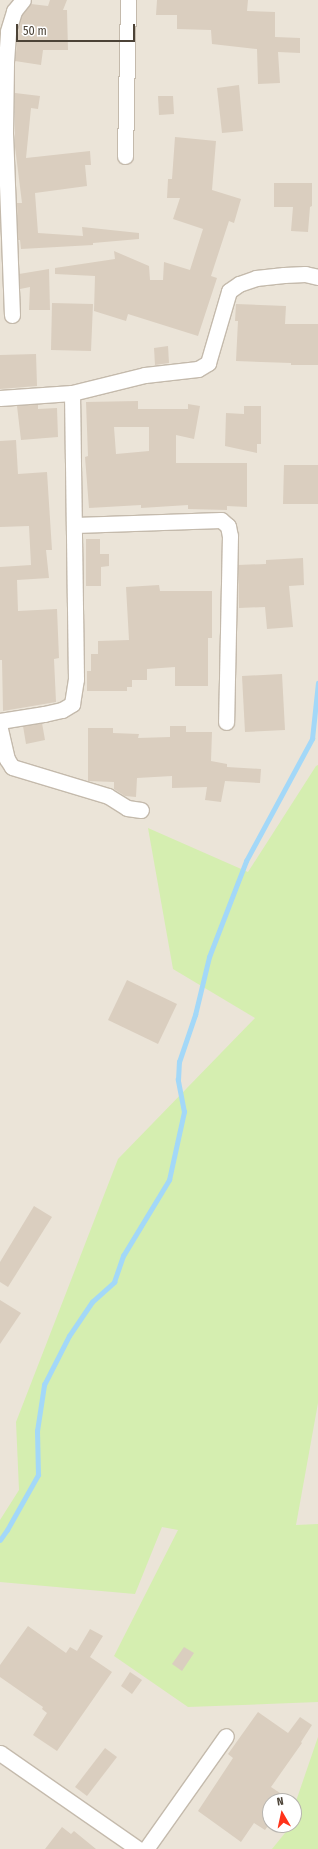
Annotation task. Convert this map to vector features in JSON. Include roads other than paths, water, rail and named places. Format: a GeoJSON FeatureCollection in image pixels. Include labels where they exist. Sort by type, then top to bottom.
{"type":"FeatureCollection","features":[{"type":"Feature","properties":{"kind":"street"},"geometry":{"type":"LineString","coordinates":[[12,315],[5,134],[6,62],[8,31],[14,11],[23,0]]}},
{"type":"Feature","properties":{"kind":"street"},"geometry":{"type":"LineString","coordinates":[[124,156],[128,0]]}},
{"type":"Feature","properties":{"kind":"street"},"geometry":{"type":"LineString","coordinates":[[0,398],[72,393],[145,375],[198,369],[208,363],[229,291],[239,284],[256,278],[284,274],[305,274],[318,277]]}},
{"type":"Feature","properties":{"kind":"street"},"geometry":{"type":"LineString","coordinates":[[0,721],[62,710],[72,704],[76,679],[72,393]]}},
{"type":"Feature","properties":{"kind":"street"},"geometry":{"type":"LineString","coordinates":[[75,525],[221,520],[228,526],[230,536],[226,722]]}},
{"type":"Feature","properties":{"kind":"street"},"geometry":{"type":"LineString","coordinates":[[0,729],[7,759],[12,767],[108,796],[127,808],[141,810]]}},
{"type":"Feature","properties":{"kind":"street"},"geometry":{"type":"LineString","coordinates":[[146,1849],[226,1736]]}},
{"type":"Feature","properties":{"kind":"street"},"geometry":{"type":"LineString","coordinates":[[1,1756],[138,1849]]}},
{"type":"Feature","properties":{"kind":"waterway"},"geometry":{"type":"LineString","coordinates":[[0,1540],[38,1475],[37,1431],[44,1385],[69,1336],[92,1302],[114,1282],[123,1256],[169,1180],[184,1112],[178,1080],[179,1062],[195,1015],[209,957],[246,861],[312,739],[318,683]]}}]}
